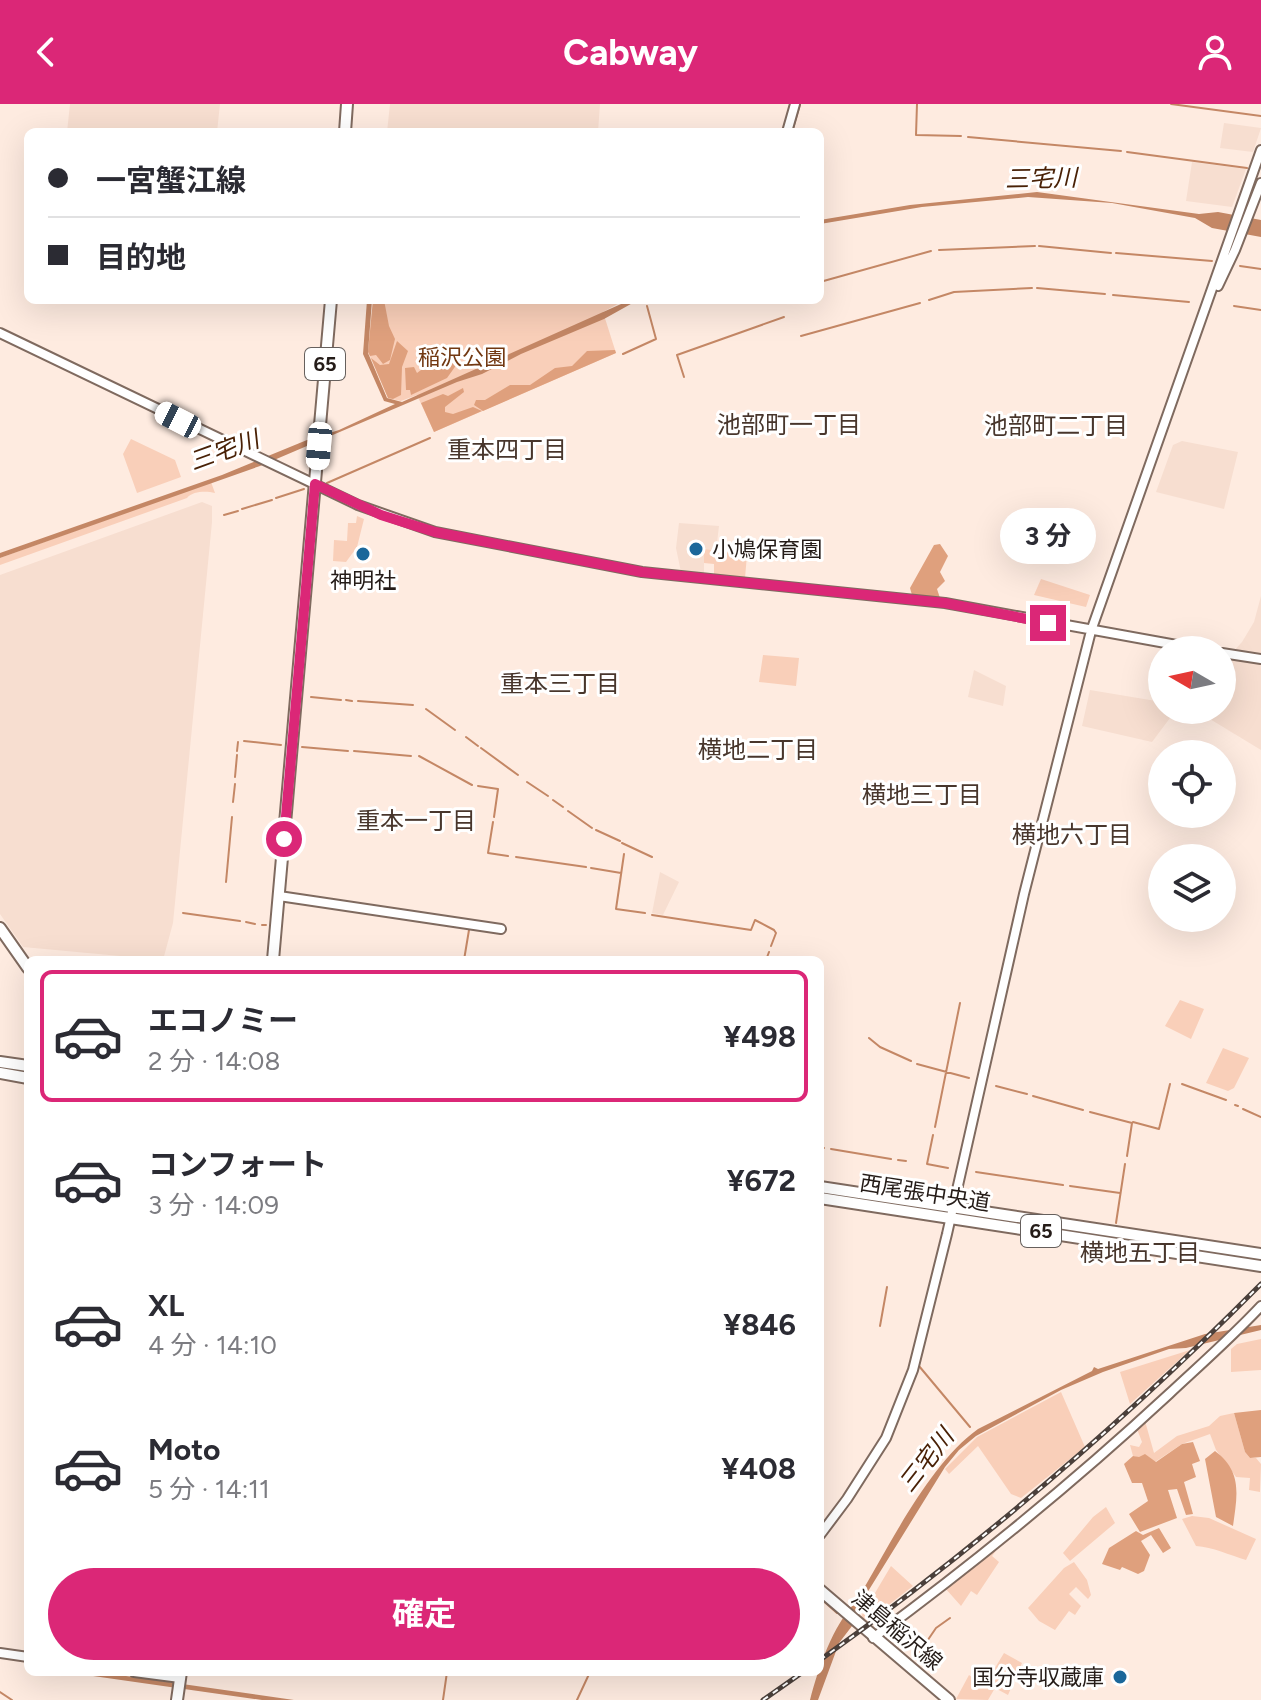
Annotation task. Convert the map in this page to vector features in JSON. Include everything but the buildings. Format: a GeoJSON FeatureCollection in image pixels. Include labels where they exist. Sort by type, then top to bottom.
{"type":"FeatureCollection","features":[{"type":"Feature","properties":{"kind":"main road"},"geometry":{"type":"LineString","coordinates":[[345,128],[347,104]]}},
{"type":"Feature","properties":{"kind":"main road","name":"65"},"geometry":{"type":"LineString","coordinates":[[273,956],[331,304]]}},
{"type":"Feature","properties":{"kind":"main road"},"geometry":{"type":"LineString","coordinates":[[0,928],[24,962]]}},
{"type":"Feature","properties":{"kind":"main road"},"geometry":{"type":"LineString","coordinates":[[0,1062],[24,1065]]}},
{"type":"Feature","properties":{"kind":"main road"},"geometry":{"type":"LineString","coordinates":[[0,1073],[24,1077]]}},
{"type":"Feature","properties":{"kind":"main road","name":"西尾張中央道"},"geometry":{"type":"LineString","coordinates":[[824,1188],[1261,1266]]}},
{"type":"Feature","properties":{"kind":"main road","name":"西尾張中央道"},"geometry":{"type":"LineString","coordinates":[[824,1198],[951,1212],[1261,1254]]}},
{"type":"Feature","properties":{"kind":"main road","name":"津島稲沢線"},"geometry":{"type":"LineString","coordinates":[[824,1594],[949,1700]]}},
{"type":"Feature","properties":{"kind":"street"},"geometry":{"type":"LineString","coordinates":[[788,128],[795,104]]}},
{"type":"Feature","properties":{"kind":"street"},"geometry":{"type":"LineString","coordinates":[[1236,236],[1239,213],[1261,150]]}},
{"type":"Feature","properties":{"kind":"street"},"geometry":{"type":"LineString","coordinates":[[824,1530],[886,1438],[905,1393],[920,1344],[1024,894],[1091,631],[1206,307],[1261,183]]}},
{"type":"Feature","properties":{"kind":"street"},"geometry":{"type":"LineString","coordinates":[[0,333],[381,515],[426,530],[642,572],[945,603],[1148,641]]}},
{"type":"Feature","properties":{"kind":"street"},"geometry":{"type":"LineString","coordinates":[[1236,655],[1261,659]]}},
{"type":"Feature","properties":{"kind":"street"},"geometry":{"type":"LineString","coordinates":[[279,896],[501,929]]}},
{"type":"Feature","properties":{"kind":"street"},"geometry":{"type":"LineString","coordinates":[[873,1638],[1023,1522],[1225,1343],[1261,1306]]}},
{"type":"Feature","properties":{"kind":"street"},"geometry":{"type":"LineString","coordinates":[[0,1653],[24,1656]]}},
{"type":"Feature","properties":{"kind":"street"},"geometry":{"type":"LineString","coordinates":[[148,1676],[179,1685]]}},
{"type":"Feature","properties":{"kind":"shaded area"},"geometry":{"type":"Polygon","coordinates":[[[70,104],[220,104],[217,128],[67,128],[70,104]]]}},
{"type":"Feature","properties":{"kind":"shaded area"},"geometry":{"type":"Polygon","coordinates":[[[390,104],[600,104],[598,128],[387,128],[390,104]]]}},
{"type":"Feature","properties":{"kind":"shaded area"},"geometry":{"type":"Polygon","coordinates":[[[1224,123],[1261,128],[1253,152],[1220,148],[1224,123]]]}},
{"type":"Feature","properties":{"kind":"shaded area"},"geometry":{"type":"Polygon","coordinates":[[[1192,162],[1246,169],[1232,207],[1186,201],[1192,162]]]}},
{"type":"Feature","properties":{"kind":"shaded area"},"geometry":{"type":"Polygon","coordinates":[[[1037,192],[1199,214],[1218,212],[1261,220],[1261,237],[1212,228],[1195,218],[1112,203],[1028,197],[922,207],[824,223],[824,219],[910,205],[1037,192]]]}},
{"type":"Feature","properties":{"kind":"shaded area"},"geometry":{"type":"Polygon","coordinates":[[[367,304],[372,304],[368,353],[387,398],[402,402],[621,304],[631,304],[482,374],[260,466],[0,558],[0,553],[222,475],[339,430],[395,404],[384,401],[363,354],[367,304]]]}},
{"type":"Feature","properties":{"kind":"shaded area"},"geometry":{"type":"Polygon","coordinates":[[[373,304],[385,304],[395,339],[390,360],[383,364],[376,355],[370,356],[373,304]]]}},
{"type":"Feature","properties":{"kind":"shaded area"},"geometry":{"type":"Polygon","coordinates":[[[397,341],[408,351],[402,367],[401,395],[393,399],[388,398],[371,358],[380,365],[389,364],[397,341]]]}},
{"type":"Feature","properties":{"kind":"shaded area"},"geometry":{"type":"Polygon","coordinates":[[[615,350],[616,353],[483,411],[474,405],[476,400],[485,400],[510,385],[530,385],[555,368],[572,366],[587,351],[615,350]]]}},
{"type":"Feature","properties":{"kind":"shaded area"},"geometry":{"type":"Polygon","coordinates":[[[448,359],[457,364],[447,378],[411,395],[410,390],[406,390],[405,368],[414,367],[417,373],[427,360],[448,359]]]}},
{"type":"Feature","properties":{"kind":"shaded area"},"geometry":{"type":"Polygon","coordinates":[[[463,388],[464,392],[445,407],[445,412],[453,414],[473,407],[482,411],[434,432],[421,403],[443,394],[448,396],[463,388]]]}},
{"type":"Feature","properties":{"kind":"shaded area"},"geometry":{"type":"Polygon","coordinates":[[[1182,441],[1238,452],[1224,509],[1156,492],[1173,445],[1182,441]]]}},
{"type":"Feature","properties":{"kind":"shaded area"},"geometry":{"type":"Polygon","coordinates":[[[202,502],[212,506],[173,923],[164,956],[120,956],[23,947],[0,914],[0,575],[202,502]]]}},
{"type":"Feature","properties":{"kind":"shaded area","name":"小鳩保育園"},"geometry":{"type":"Polygon","coordinates":[[[679,523],[719,526],[716,551],[704,550],[704,575],[681,572],[676,548],[679,523]]]}},
{"type":"Feature","properties":{"kind":"shaded area"},"geometry":{"type":"Polygon","coordinates":[[[940,544],[948,556],[940,572],[945,581],[937,589],[940,598],[912,595],[910,588],[934,545],[940,544]]]}},
{"type":"Feature","properties":{"kind":"shaded area"},"geometry":{"type":"Polygon","coordinates":[[[1261,596],[1261,750],[1218,724],[1236,724],[1236,649],[1254,622],[1261,596]]]}},
{"type":"Feature","properties":{"kind":"shaded area"},"geometry":{"type":"Polygon","coordinates":[[[974,670],[1006,686],[1003,706],[968,697],[974,670]]]}},
{"type":"Feature","properties":{"kind":"shaded area"},"geometry":{"type":"Polygon","coordinates":[[[1090,690],[1148,700],[1148,724],[1166,724],[1154,740],[1148,741],[1082,726],[1090,690]]]}},
{"type":"Feature","properties":{"kind":"shaded area"},"geometry":{"type":"Polygon","coordinates":[[[660,872],[679,882],[663,915],[652,913],[660,872]]]}},
{"type":"Feature","properties":{"kind":"shaded area"},"geometry":{"type":"Polygon","coordinates":[[[1261,1325],[1261,1330],[1186,1348],[1169,1349],[1103,1372],[1061,1390],[976,1436],[959,1450],[945,1467],[854,1614],[852,1626],[839,1643],[818,1700],[810,1700],[817,1676],[824,1676],[824,1657],[848,1611],[926,1485],[960,1445],[978,1429],[1092,1371],[1094,1367],[1098,1369],[1205,1334],[1261,1325]]]}},
{"type":"Feature","properties":{"kind":"shaded area"},"geometry":{"type":"Polygon","coordinates":[[[1261,1410],[1261,1457],[1250,1458],[1245,1452],[1234,1413],[1261,1410]]]}},
{"type":"Feature","properties":{"kind":"shaded area"},"geometry":{"type":"Polygon","coordinates":[[[1193,1442],[1200,1461],[1192,1464],[1196,1477],[1184,1482],[1193,1514],[1186,1515],[1177,1489],[1168,1490],[1177,1518],[1140,1532],[1129,1514],[1148,1501],[1142,1483],[1132,1483],[1124,1464],[1133,1456],[1145,1454],[1156,1462],[1182,1444],[1193,1442]]]}},
{"type":"Feature","properties":{"kind":"shaded area"},"geometry":{"type":"Polygon","coordinates":[[[1215,1451],[1234,1476],[1233,1526],[1216,1517],[1205,1459],[1215,1451]]]}},
{"type":"Feature","properties":{"kind":"shaded area"},"geometry":{"type":"Polygon","coordinates":[[[1159,1528],[1171,1548],[1163,1553],[1151,1535],[1141,1541],[1150,1555],[1144,1571],[1138,1574],[1122,1567],[1120,1570],[1102,1564],[1109,1548],[1136,1531],[1143,1535],[1159,1528]]]}},
{"type":"Feature","properties":{"kind":"shaded area"},"geometry":{"type":"Polygon","coordinates":[[[93,1676],[126,1676],[294,1700],[262,1700],[93,1676]]]}},
{"type":"Feature","properties":{"kind":"green space","name":"稲沢公園"},"geometry":{"type":"Polygon","coordinates":[[[373,304],[618,304],[603,312],[616,353],[434,432],[417,395],[401,401],[388,398],[368,352],[373,304]]]}},
{"type":"Feature","properties":{"kind":"green space"},"geometry":{"type":"Polygon","coordinates":[[[131,439],[175,460],[181,477],[137,493],[123,454],[131,439]]]}},
{"type":"Feature","properties":{"kind":"green space"},"geometry":{"type":"Polygon","coordinates":[[[211,482],[215,493],[196,493],[0,565],[0,558],[211,482]]]}},
{"type":"Feature","properties":{"kind":"green space"},"geometry":{"type":"Polygon","coordinates":[[[357,516],[364,519],[357,547],[346,562],[333,561],[334,540],[347,541],[348,523],[356,523],[357,516]]]}},
{"type":"Feature","properties":{"kind":"green space"},"geometry":{"type":"Polygon","coordinates":[[[704,549],[747,555],[745,578],[714,575],[714,564],[704,563],[704,549]]]}},
{"type":"Feature","properties":{"kind":"green space"},"geometry":{"type":"Polygon","coordinates":[[[1041,579],[1090,595],[1086,607],[1034,595],[1041,579]]]}},
{"type":"Feature","properties":{"kind":"green space"},"geometry":{"type":"Polygon","coordinates":[[[763,655],[799,658],[796,686],[759,682],[763,655]]]}},
{"type":"Feature","properties":{"kind":"green space"},"geometry":{"type":"Polygon","coordinates":[[[1180,1000],[1204,1009],[1191,1039],[1165,1026],[1180,1000]]]}},
{"type":"Feature","properties":{"kind":"green space"},"geometry":{"type":"Polygon","coordinates":[[[1223,1048],[1249,1058],[1234,1088],[1228,1091],[1206,1083],[1223,1048]]]}},
{"type":"Feature","properties":{"kind":"green space"},"geometry":{"type":"Polygon","coordinates":[[[1261,1339],[1261,1370],[1231,1372],[1231,1349],[1237,1344],[1261,1339]]]}},
{"type":"Feature","properties":{"kind":"green space"},"geometry":{"type":"Polygon","coordinates":[[[1190,1350],[1130,1404],[1120,1372],[1190,1350]]]}},
{"type":"Feature","properties":{"kind":"green space"},"geometry":{"type":"Polygon","coordinates":[[[1061,1392],[1085,1447],[1021,1498],[1011,1494],[978,1446],[949,1474],[945,1469],[977,1437],[1061,1392]]]}},
{"type":"Feature","properties":{"kind":"green space"},"geometry":{"type":"Polygon","coordinates":[[[1234,1413],[1245,1452],[1261,1464],[1260,1492],[1249,1490],[1250,1478],[1236,1477],[1216,1450],[1210,1434],[1182,1444],[1155,1462],[1133,1456],[1130,1445],[1139,1447],[1142,1442],[1137,1429],[1145,1421],[1154,1453],[1177,1436],[1209,1426],[1220,1416],[1234,1413]]]}},
{"type":"Feature","properties":{"kind":"green space"},"geometry":{"type":"Polygon","coordinates":[[[1106,1507],[1115,1523],[1070,1561],[1063,1553],[1093,1517],[1106,1507]]]}},
{"type":"Feature","properties":{"kind":"green space"},"geometry":{"type":"Polygon","coordinates":[[[1192,1516],[1209,1518],[1256,1539],[1246,1560],[1196,1546],[1182,1519],[1192,1516]]]}},
{"type":"Feature","properties":{"kind":"green space"},"geometry":{"type":"Polygon","coordinates":[[[1001,1544],[992,1556],[999,1562],[977,1595],[971,1591],[961,1606],[945,1588],[1001,1544]]]}},
{"type":"Feature","properties":{"kind":"green space"},"geometry":{"type":"Polygon","coordinates":[[[1074,1562],[1087,1580],[1091,1595],[1088,1599],[1076,1587],[1069,1594],[1081,1606],[1075,1615],[1069,1611],[1055,1630],[1039,1621],[1028,1608],[1064,1568],[1074,1562]]]}},
{"type":"Feature","properties":{"kind":"green space"},"geometry":{"type":"Polygon","coordinates":[[[891,1566],[913,1586],[864,1624],[859,1620],[891,1566]]]}},
{"type":"Feature","properties":{"kind":"green space"},"geometry":{"type":"Polygon","coordinates":[[[1004,1653],[1022,1663],[1008,1695],[995,1688],[988,1700],[956,1699],[969,1675],[984,1686],[1004,1653]]]}},
{"type":"Feature","properties":{"kind":"waterway"},"geometry":{"type":"LineString","coordinates":[[793,128],[800,104]]}},
{"type":"Feature","properties":{"kind":"waterway"},"geometry":{"type":"LineString","coordinates":[[917,104],[916,135],[961,136]]}},
{"type":"Feature","properties":{"kind":"waterway"},"geometry":{"type":"LineString","coordinates":[[1171,104],[1261,116]]}},
{"type":"Feature","properties":{"kind":"waterway"},"geometry":{"type":"LineString","coordinates":[[968,137],[1121,151]]}},
{"type":"Feature","properties":{"kind":"waterway"},"geometry":{"type":"LineString","coordinates":[[1127,152],[1247,168]]}},
{"type":"Feature","properties":{"kind":"waterway"},"geometry":{"type":"LineString","coordinates":[[939,250],[1035,246]]}},
{"type":"Feature","properties":{"kind":"waterway"},"geometry":{"type":"LineString","coordinates":[[1039,246],[1111,253]]}},
{"type":"Feature","properties":{"kind":"waterway"},"geometry":{"type":"LineString","coordinates":[[824,281],[931,251]]}},
{"type":"Feature","properties":{"kind":"waterway"},"geometry":{"type":"LineString","coordinates":[[1116,253],[1212,261]]}},
{"type":"Feature","properties":{"kind":"waterway"},"geometry":{"type":"LineString","coordinates":[[1240,266],[1261,269]]}},
{"type":"Feature","properties":{"kind":"waterway"},"geometry":{"type":"LineString","coordinates":[[929,300],[954,292],[1032,288]]}},
{"type":"Feature","properties":{"kind":"waterway"},"geometry":{"type":"LineString","coordinates":[[1037,288],[1105,294]]}},
{"type":"Feature","properties":{"kind":"waterway"},"geometry":{"type":"LineString","coordinates":[[1113,295],[1189,302]]}},
{"type":"Feature","properties":{"kind":"waterway"},"geometry":{"type":"LineString","coordinates":[[801,336],[920,303]]}},
{"type":"Feature","properties":{"kind":"waterway"},"geometry":{"type":"LineString","coordinates":[[623,354],[656,339],[647,306]]}},
{"type":"Feature","properties":{"kind":"waterway"},"geometry":{"type":"LineString","coordinates":[[1234,306],[1261,310]]}},
{"type":"Feature","properties":{"kind":"waterway"},"geometry":{"type":"LineString","coordinates":[[684,377],[677,355],[784,317]]}},
{"type":"Feature","properties":{"kind":"waterway"},"geometry":{"type":"LineString","coordinates":[[327,483],[430,438]]}},
{"type":"Feature","properties":{"kind":"waterway"},"geometry":{"type":"LineString","coordinates":[[276,498],[304,489]]}},
{"type":"Feature","properties":{"kind":"waterway"},"geometry":{"type":"LineString","coordinates":[[242,509],[272,500]]}},
{"type":"Feature","properties":{"kind":"waterway"},"geometry":{"type":"LineString","coordinates":[[224,515],[238,511]]}},
{"type":"Feature","properties":{"kind":"waterway"},"geometry":{"type":"LineString","coordinates":[[311,697],[341,700]]}},
{"type":"Feature","properties":{"kind":"waterway"},"geometry":{"type":"LineString","coordinates":[[346,700],[352,701]]}},
{"type":"Feature","properties":{"kind":"waterway"},"geometry":{"type":"LineString","coordinates":[[358,701],[413,705]]}},
{"type":"Feature","properties":{"kind":"waterway"},"geometry":{"type":"LineString","coordinates":[[426,709],[455,730]]}},
{"type":"Feature","properties":{"kind":"waterway"},"geometry":{"type":"LineString","coordinates":[[466,737],[478,746]]}},
{"type":"Feature","properties":{"kind":"waterway"},"geometry":{"type":"LineString","coordinates":[[244,741],[281,745]]}},
{"type":"Feature","properties":{"kind":"waterway"},"geometry":{"type":"LineString","coordinates":[[237,751],[238,742]]}},
{"type":"Feature","properties":{"kind":"waterway"},"geometry":{"type":"LineString","coordinates":[[302,747],[348,751]]}},
{"type":"Feature","properties":{"kind":"waterway"},"geometry":{"type":"LineString","coordinates":[[481,748],[518,775]]}},
{"type":"Feature","properties":{"kind":"waterway"},"geometry":{"type":"LineString","coordinates":[[354,751],[411,756]]}},
{"type":"Feature","properties":{"kind":"waterway"},"geometry":{"type":"LineString","coordinates":[[235,777],[237,755]]}},
{"type":"Feature","properties":{"kind":"waterway"},"geometry":{"type":"LineString","coordinates":[[419,756],[472,785]]}},
{"type":"Feature","properties":{"kind":"waterway"},"geometry":{"type":"LineString","coordinates":[[527,782],[548,796]]}},
{"type":"Feature","properties":{"kind":"waterway"},"geometry":{"type":"LineString","coordinates":[[233,802],[235,784]]}},
{"type":"Feature","properties":{"kind":"waterway"},"geometry":{"type":"LineString","coordinates":[[478,786],[498,789],[494,817]]}},
{"type":"Feature","properties":{"kind":"waterway"},"geometry":{"type":"LineString","coordinates":[[553,800],[563,807]]}},
{"type":"Feature","properties":{"kind":"waterway"},"geometry":{"type":"LineString","coordinates":[[568,811],[592,828]]}},
{"type":"Feature","properties":{"kind":"waterway"},"geometry":{"type":"LineString","coordinates":[[226,882],[232,817]]}},
{"type":"Feature","properties":{"kind":"waterway"},"geometry":{"type":"LineString","coordinates":[[493,822],[488,853],[508,856]]}},
{"type":"Feature","properties":{"kind":"waterway"},"geometry":{"type":"LineString","coordinates":[[596,830],[620,841]]}},
{"type":"Feature","properties":{"kind":"waterway"},"geometry":{"type":"LineString","coordinates":[[622,843],[652,857]]}},
{"type":"Feature","properties":{"kind":"waterway"},"geometry":{"type":"LineString","coordinates":[[624,854],[616,909],[645,913]]}},
{"type":"Feature","properties":{"kind":"waterway"},"geometry":{"type":"LineString","coordinates":[[516,857],[586,867]]}},
{"type":"Feature","properties":{"kind":"waterway"},"geometry":{"type":"LineString","coordinates":[[591,868],[621,873]]}},
{"type":"Feature","properties":{"kind":"waterway"},"geometry":{"type":"LineString","coordinates":[[183,913],[240,921]]}},
{"type":"Feature","properties":{"kind":"waterway"},"geometry":{"type":"LineString","coordinates":[[652,915],[751,930],[755,920],[776,933],[771,946]]}},
{"type":"Feature","properties":{"kind":"waterway"},"geometry":{"type":"LineString","coordinates":[[246,922],[255,924]]}},
{"type":"Feature","properties":{"kind":"waterway"},"geometry":{"type":"LineString","coordinates":[[465,956],[469,930]]}},
{"type":"Feature","properties":{"kind":"waterway"},"geometry":{"type":"LineString","coordinates":[[768,956],[769,952]]}},
{"type":"Feature","properties":{"kind":"waterway"},"geometry":{"type":"LineString","coordinates":[[935,1127],[960,1003]]}},
{"type":"Feature","properties":{"kind":"waterway"},"geometry":{"type":"LineString","coordinates":[[869,1038],[880,1047],[911,1061]]}},
{"type":"Feature","properties":{"kind":"waterway"},"geometry":{"type":"LineString","coordinates":[[917,1064],[969,1078]]}},
{"type":"Feature","properties":{"kind":"waterway"},"geometry":{"type":"LineString","coordinates":[[0,1068],[13,1070]]}},
{"type":"Feature","properties":{"kind":"waterway"},"geometry":{"type":"LineString","coordinates":[[1133,1122],[1159,1129],[1170,1084]]}},
{"type":"Feature","properties":{"kind":"waterway"},"geometry":{"type":"LineString","coordinates":[[1182,1084],[1226,1100]]}},
{"type":"Feature","properties":{"kind":"waterway"},"geometry":{"type":"LineString","coordinates":[[996,1086],[1027,1094]]}},
{"type":"Feature","properties":{"kind":"waterway"},"geometry":{"type":"LineString","coordinates":[[1033,1096],[1083,1110]]}},
{"type":"Feature","properties":{"kind":"waterway"},"geometry":{"type":"LineString","coordinates":[[1243,1109],[1261,1117]]}},
{"type":"Feature","properties":{"kind":"waterway"},"geometry":{"type":"LineString","coordinates":[[1090,1112],[1132,1123],[1127,1156]]}},
{"type":"Feature","properties":{"kind":"waterway"},"geometry":{"type":"LineString","coordinates":[[933,1135],[927,1164],[948,1168]]}},
{"type":"Feature","properties":{"kind":"waterway"},"geometry":{"type":"LineString","coordinates":[[831,1149],[891,1159]]}},
{"type":"Feature","properties":{"kind":"waterway"},"geometry":{"type":"LineString","coordinates":[[898,1160],[906,1161]]}},
{"type":"Feature","properties":{"kind":"waterway"},"geometry":{"type":"LineString","coordinates":[[1116,1223],[1125,1164]]}},
{"type":"Feature","properties":{"kind":"waterway"},"geometry":{"type":"LineString","coordinates":[[976,1172],[1063,1185]]}},
{"type":"Feature","properties":{"kind":"waterway"},"geometry":{"type":"LineString","coordinates":[[1070,1186],[1120,1193]]}},
{"type":"Feature","properties":{"kind":"waterway"},"geometry":{"type":"LineString","coordinates":[[880,1326],[887,1287]]}},
{"type":"Feature","properties":{"kind":"waterway"},"geometry":{"type":"LineString","coordinates":[[919,1366],[970,1427]]}},
{"type":"Feature","properties":{"kind":"waterway"},"geometry":{"type":"LineString","coordinates":[[824,1602],[837,1613]]}},
{"type":"Feature","properties":{"kind":"waterway"},"geometry":{"type":"LineString","coordinates":[[919,1653],[936,1628],[950,1618]]}},
{"type":"Feature","properties":{"kind":"waterway"},"geometry":{"type":"LineString","coordinates":[[443,1700],[446,1676]]}},
{"type":"Feature","properties":{"kind":"waterway"},"geometry":{"type":"LineString","coordinates":[[577,1700],[588,1676]]}},
{"type":"Feature","properties":{"kind":"waterway"},"geometry":{"type":"LineString","coordinates":[[0,1692],[12,1700]]}},
{"type":"Feature","properties":{"kind":"railway"},"geometry":{"type":"LineString","coordinates":[[824,1657],[993,1528],[1157,1385],[1261,1284]]}},
{"type":"Feature","properties":{"kind":"railway"},"geometry":{"type":"LineString","coordinates":[[763,1700],[797,1676]]}},
{"type":"Feature","properties":{"kind":"place","name":"小鳩保育園"},"geometry":{"type":"Point","coordinates":[696,549]}},
{"type":"Feature","properties":{"kind":"place","name":"神明社"},"geometry":{"type":"Point","coordinates":[363,554]}},
{"type":"Feature","properties":{"kind":"place","name":"国分寺収蔵庫"},"geometry":{"type":"Point","coordinates":[1120,1677]}},
{"type":"Feature","properties":{"kind":"district","name":"池部町一丁目"},"geometry":{"type":"Point","coordinates":[789,424]}},
{"type":"Feature","properties":{"kind":"district","name":"池部町二丁目"},"geometry":{"type":"Point","coordinates":[1056,425]}},
{"type":"Feature","properties":{"kind":"district","name":"重本四丁目"},"geometry":{"type":"Point","coordinates":[507,449]}},
{"type":"Feature","properties":{"kind":"district","name":"重本三丁目"},"geometry":{"type":"Point","coordinates":[560,683]}},
{"type":"Feature","properties":{"kind":"district","name":"横地二丁目"},"geometry":{"type":"Point","coordinates":[758,749]}},
{"type":"Feature","properties":{"kind":"district","name":"横地三丁目"},"geometry":{"type":"Point","coordinates":[922,794]}},
{"type":"Feature","properties":{"kind":"district","name":"重本一丁目"},"geometry":{"type":"Point","coordinates":[416,820]}},
{"type":"Feature","properties":{"kind":"district","name":"横地六丁目"},"geometry":{"type":"Point","coordinates":[1072,834]}},
{"type":"Feature","properties":{"kind":"district","name":"横地五丁目"},"geometry":{"type":"Point","coordinates":[1140,1252]}},
{"type":"Feature","properties":{"kind":"route"},"geometry":{"type":"LineString","coordinates":[[284,839],[315,484],[381,515],[435,532],[642,572],[945,603],[1048,623]]}},
{"type":"Feature","properties":{"kind":"water label","name":"三宅川"},"geometry":{"type":"Point","coordinates":[1041,178]}},
{"type":"Feature","properties":{"kind":"water label","name":"三宅川"},"geometry":{"type":"Point","coordinates":[224,450]}},
{"type":"Feature","properties":{"kind":"water label","name":"三宅川"},"geometry":{"type":"Point","coordinates":[926,1460]}}]}
